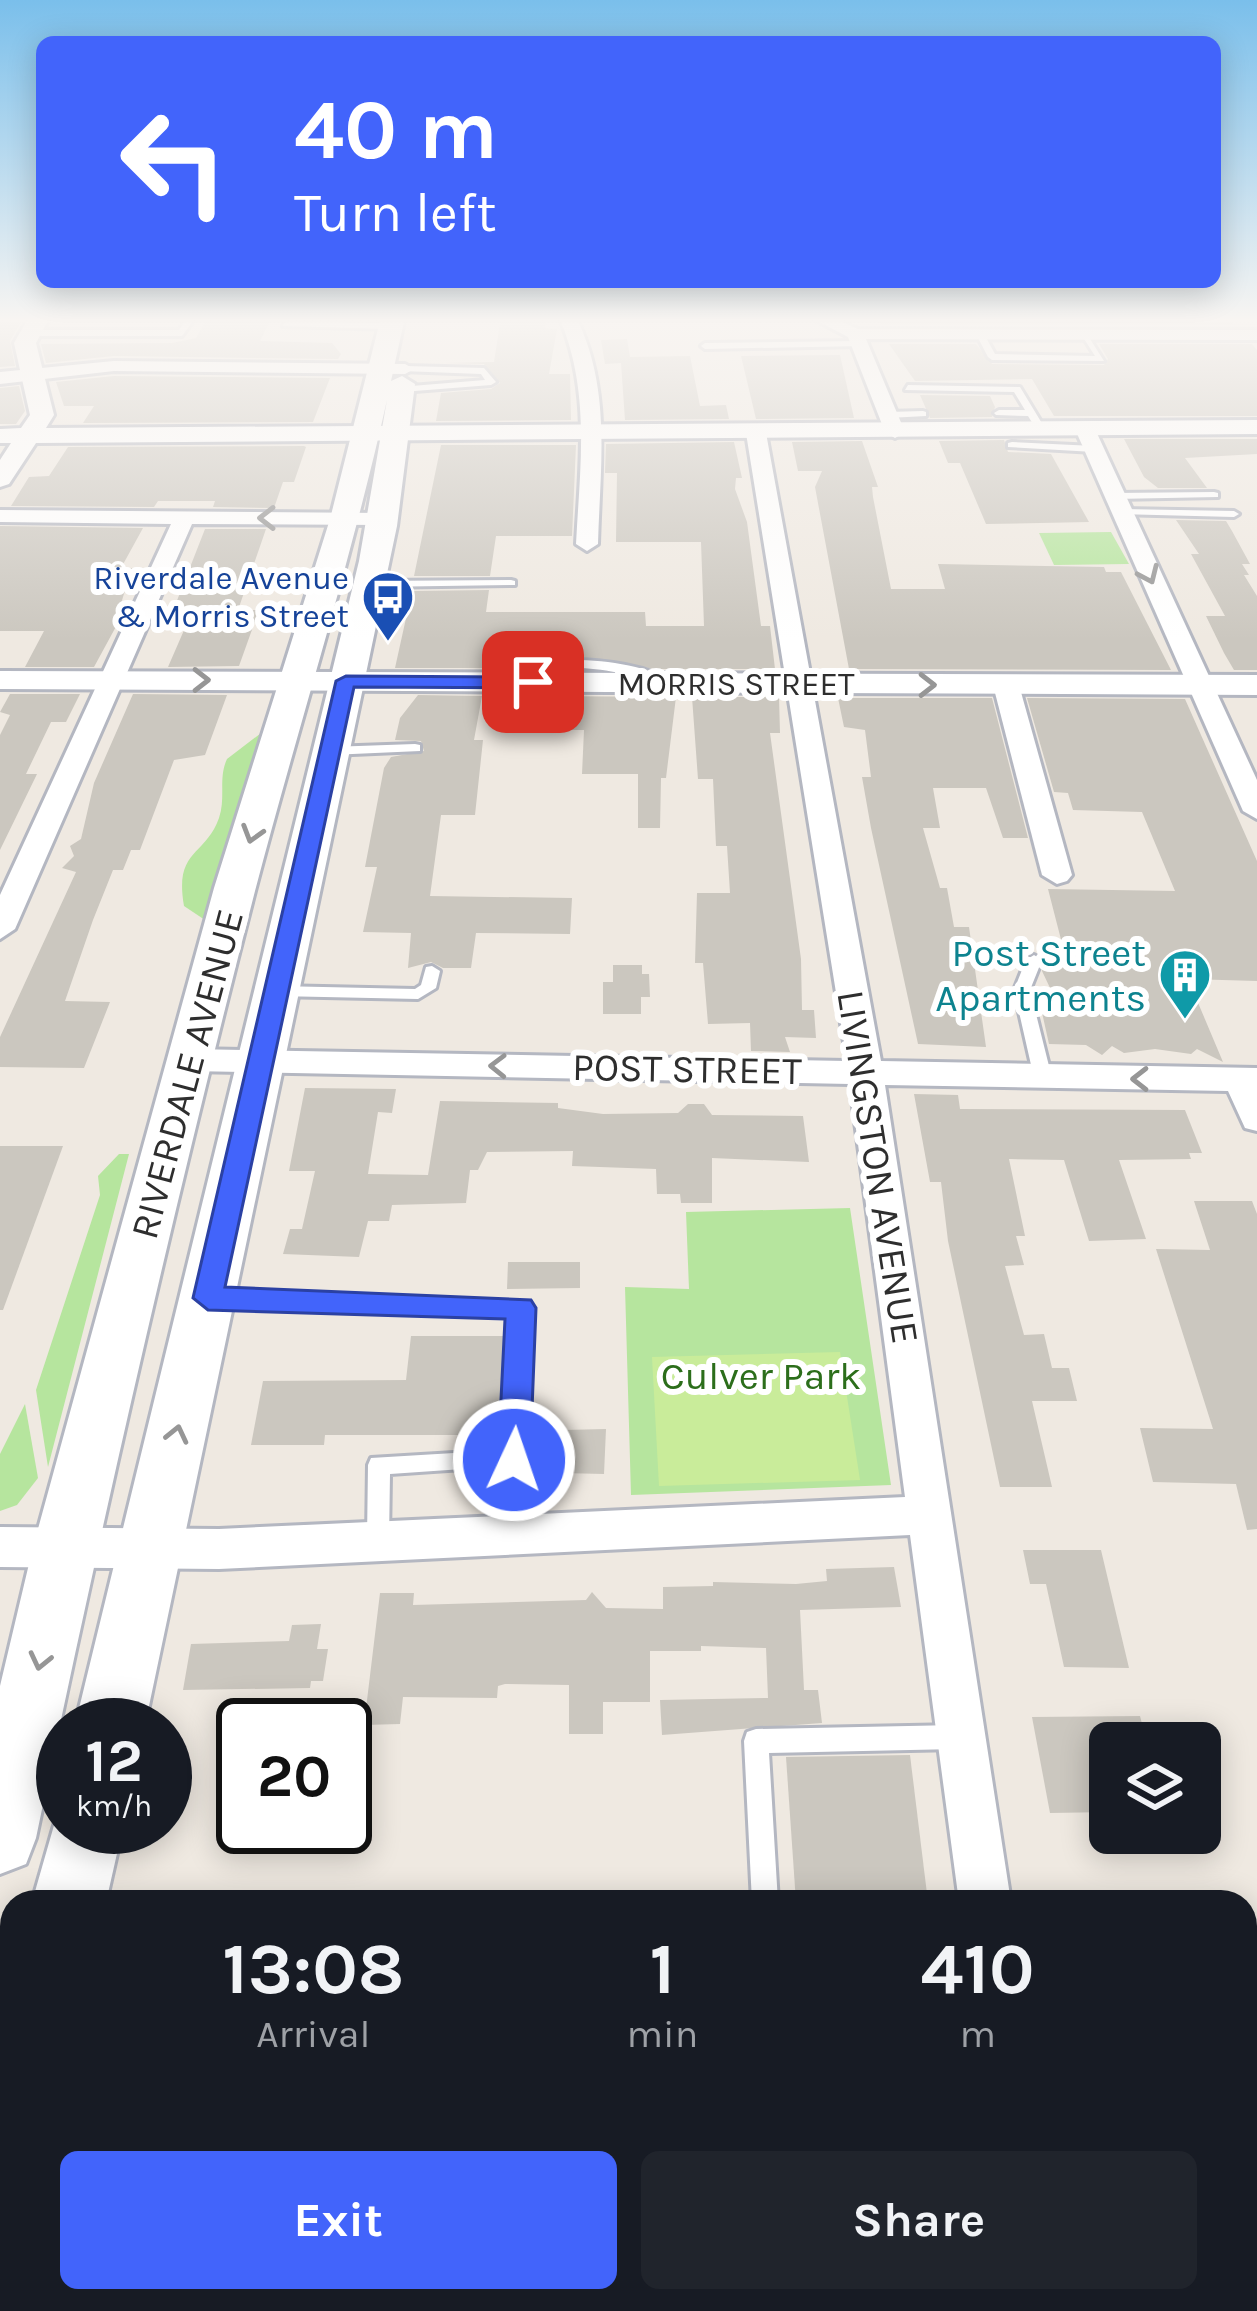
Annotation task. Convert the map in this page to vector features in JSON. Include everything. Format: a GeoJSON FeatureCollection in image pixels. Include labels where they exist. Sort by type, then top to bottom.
{"type":"FeatureCollection","features":[{"type":"Feature","properties":{"kind":"main road","name":"RIVERDALE AVENUE"},"geometry":{"type":"LineString","coordinates":[[0,1838],[33,1547],[190,1060],[298,681],[364,519],[385,425]]}},
{"type":"Feature","properties":{"kind":"main road","name":"RIVERDALE AVENUE"},"geometry":{"type":"LineString","coordinates":[[116,1698],[346,681],[373,584],[364,519]]}},
{"type":"Feature","properties":{"kind":"main road"},"geometry":{"type":"LineString","coordinates":[[72,1890],[81,1854]]}},
{"type":"Feature","properties":{"kind":"street"},"geometry":{"type":"LineString","coordinates":[[9,454],[34,425]]}},
{"type":"Feature","properties":{"kind":"street"},"geometry":{"type":"LineString","coordinates":[[587,550],[589,425]]}},
{"type":"Feature","properties":{"kind":"street"},"geometry":{"type":"LineString","coordinates":[[9,454],[382,436],[756,434],[880,425]]}},
{"type":"Feature","properties":{"kind":"street"},"geometry":{"type":"LineString","coordinates":[[1047,425],[1089,439],[1257,427]]}},
{"type":"Feature","properties":{"kind":"street","name":"LIVINGSTON AVENUE"},"geometry":{"type":"LineString","coordinates":[[756,434],[866,1073],[984,1890]]}},
{"type":"Feature","properties":{"kind":"street"},"geometry":{"type":"LineString","coordinates":[[1089,439],[1257,811]]}},
{"type":"Feature","properties":{"kind":"street"},"geometry":{"type":"LineString","coordinates":[[0,516],[364,519]]}},
{"type":"Feature","properties":{"kind":"street"},"geometry":{"type":"LineString","coordinates":[[0,929],[184,518]]}},
{"type":"Feature","properties":{"kind":"street","name":"MORRIS STREET"},"geometry":{"type":"LineString","coordinates":[[0,680],[1257,685]]}},
{"type":"Feature","properties":{"kind":"street"},"geometry":{"type":"LineString","coordinates":[[1006,685],[1057,875]]}},
{"type":"Feature","properties":{"kind":"street","name":"POST STREET"},"geometry":{"type":"LineString","coordinates":[[190,1060],[1248,1080]]}},
{"type":"Feature","properties":{"kind":"street"},"geometry":{"type":"LineString","coordinates":[[1248,1080],[1257,1119]]}},
{"type":"Feature","properties":{"kind":"street"},"geometry":{"type":"LineString","coordinates":[[33,1547],[151,1549],[930,1515]]}},
{"type":"Feature","properties":{"kind":"lane"},"geometry":{"type":"LineString","coordinates":[[1012,446],[1089,439]]}},
{"type":"Feature","properties":{"kind":"lane"},"geometry":{"type":"LineString","coordinates":[[1118,504],[1214,495]]}},
{"type":"Feature","properties":{"kind":"lane"},"geometry":{"type":"LineString","coordinates":[[1118,504],[1234,514]]}},
{"type":"Feature","properties":{"kind":"lane"},"geometry":{"type":"LineString","coordinates":[[373,584],[511,583]]}},
{"type":"Feature","properties":{"kind":"lane"},"geometry":{"type":"LineString","coordinates":[[330,751],[416,748]]}},
{"type":"Feature","properties":{"kind":"lane"},"geometry":{"type":"LineString","coordinates":[[1034,960],[1022,990],[1043,1078]]}},
{"type":"Feature","properties":{"kind":"lane"},"geometry":{"type":"LineString","coordinates":[[277,991],[418,994],[426,991],[431,971]]}},
{"type":"Feature","properties":{"kind":"lane"},"geometry":{"type":"LineString","coordinates":[[208,1298],[521,1308],[514,1460],[379,1465],[378,1540]]}},
{"type":"Feature","properties":{"kind":"lane"},"geometry":{"type":"LineString","coordinates":[[764,1890],[756,1741],[962,1737]]}},
{"type":"Feature","properties":{"kind":"green space"},"geometry":{"type":"Polygon","coordinates":[[[1111,532],[1129,564],[1054,565],[1039,533],[1111,532]]]}},
{"type":"Feature","properties":{"kind":"green space"},"geometry":{"type":"Polygon","coordinates":[[[265,730],[205,920],[184,906],[183,874],[219,818],[227,759],[265,730]]]}},
{"type":"Feature","properties":{"kind":"green space"},"geometry":{"type":"Polygon","coordinates":[[[119,1154],[129,1154],[48,1467],[36,1390],[100,1195],[98,1176],[119,1154]]]}},
{"type":"Feature","properties":{"kind":"green space","name":"Culver Park"},"geometry":{"type":"Polygon","coordinates":[[[850,1208],[891,1485],[631,1495],[625,1287],[689,1289],[686,1212],[850,1208]]]}},
{"type":"Feature","properties":{"kind":"green space"},"geometry":{"type":"Polygon","coordinates":[[[840,1352],[860,1480],[659,1486],[652,1357],[840,1352]]]}},
{"type":"Feature","properties":{"kind":"green space"},"geometry":{"type":"Polygon","coordinates":[[[25,1404],[38,1478],[17,1505],[0,1511],[0,1454],[25,1404]]]}},
{"type":"Feature","properties":{"kind":"building"},"geometry":{"type":"Polygon","coordinates":[[[1124,439],[1257,439],[1257,454],[1185,458],[1207,488],[1158,488],[1144,477],[1124,439]]]}},
{"type":"Feature","properties":{"kind":"building"},"geometry":{"type":"Polygon","coordinates":[[[1004,440],[1008,452],[1051,454],[1089,522],[986,524],[960,463],[948,463],[939,441],[1004,440]]]}},
{"type":"Feature","properties":{"kind":"building"},"geometry":{"type":"Polygon","coordinates":[[[862,441],[878,487],[872,487],[873,497],[891,589],[945,589],[938,564],[1104,567],[1106,572],[1121,572],[1171,670],[849,669],[815,487],[822,471],[798,471],[792,442],[862,441]]]}},
{"type":"Feature","properties":{"kind":"building"},"geometry":{"type":"Polygon","coordinates":[[[734,442],[742,478],[736,478],[735,489],[747,522],[761,626],[770,626],[775,669],[655,669],[568,655],[488,662],[487,668],[395,668],[412,591],[489,590],[486,612],[645,612],[646,626],[704,626],[701,542],[616,542],[617,473],[605,473],[606,444],[734,442]]]}},
{"type":"Feature","properties":{"kind":"building"},"geometry":{"type":"Polygon","coordinates":[[[441,445],[576,445],[572,536],[496,536],[490,576],[414,576],[441,445]]]}},
{"type":"Feature","properties":{"kind":"building"},"geometry":{"type":"Polygon","coordinates":[[[68,447],[306,447],[294,482],[283,482],[274,508],[213,507],[215,501],[158,501],[154,507],[11,506],[29,477],[49,476],[68,447]]]}},
{"type":"Feature","properties":{"kind":"building"},"geometry":{"type":"Polygon","coordinates":[[[1176,520],[1226,521],[1250,564],[1242,564],[1257,596],[1257,670],[1234,670],[1224,653],[1206,616],[1225,616],[1191,554],[1199,554],[1176,520]]]}},
{"type":"Feature","properties":{"kind":"building"},"geometry":{"type":"Polygon","coordinates":[[[0,526],[143,528],[121,568],[132,568],[119,610],[125,610],[94,667],[25,667],[44,631],[0,631],[0,526]]]}},
{"type":"Feature","properties":{"kind":"building"},"geometry":{"type":"Polygon","coordinates":[[[205,529],[266,529],[238,610],[259,610],[239,666],[168,667],[188,621],[169,621],[205,529]]]}},
{"type":"Feature","properties":{"kind":"building"},"geometry":{"type":"Polygon","coordinates":[[[10,694],[80,694],[66,722],[51,722],[26,774],[37,774],[0,850],[0,735],[10,715],[0,712],[10,694]]]}},
{"type":"Feature","properties":{"kind":"building"},"geometry":{"type":"Polygon","coordinates":[[[133,694],[227,695],[205,755],[174,760],[140,850],[131,850],[123,870],[113,870],[93,920],[65,1001],[110,1002],[84,1068],[0,1067],[0,1037],[76,872],[62,868],[74,856],[70,846],[81,839],[94,783],[133,694]]]}},
{"type":"Feature","properties":{"kind":"building"},"geometry":{"type":"Polygon","coordinates":[[[418,695],[482,696],[474,740],[483,740],[475,815],[441,815],[430,896],[572,898],[570,934],[476,933],[471,968],[443,968],[431,962],[408,968],[411,933],[363,932],[377,867],[365,867],[384,768],[391,757],[424,751],[421,741],[395,740],[400,718],[418,695]]]}},
{"type":"Feature","properties":{"kind":"building"},"geometry":{"type":"Polygon","coordinates":[[[545,696],[676,697],[666,778],[661,778],[660,828],[638,828],[638,774],[582,774],[584,730],[553,730],[544,720],[545,696]]]}},
{"type":"Feature","properties":{"kind":"building"},"geometry":{"type":"Polygon","coordinates":[[[692,697],[779,697],[780,733],[770,733],[801,959],[802,1010],[814,1010],[816,1038],[785,1037],[790,1052],[751,1051],[750,1023],[708,1024],[703,963],[695,963],[697,893],[730,893],[727,846],[716,846],[713,779],[698,779],[692,697]]]}},
{"type":"Feature","properties":{"kind":"building"},"geometry":{"type":"Polygon","coordinates":[[[838,698],[992,698],[1028,838],[1003,838],[986,788],[933,788],[940,828],[923,828],[940,888],[947,888],[954,927],[969,927],[986,1047],[918,1044],[862,777],[871,777],[865,730],[844,727],[838,698]]]}},
{"type":"Feature","properties":{"kind":"building"},"geometry":{"type":"Polygon","coordinates":[[[1027,698],[1185,699],[1257,861],[1257,981],[1188,979],[1223,1062],[1197,1049],[1191,1054],[1155,1049],[1124,1053],[1112,1046],[1102,1055],[1086,1045],[1049,1044],[1037,990],[1051,990],[1042,971],[1046,959],[1066,959],[1048,889],[1175,891],[1142,812],[1073,810],[1068,793],[1054,792],[1027,698]]]}},
{"type":"Feature","properties":{"kind":"building"},"geometry":{"type":"Polygon","coordinates":[[[613,965],[642,965],[642,974],[649,974],[650,997],[641,997],[641,1014],[603,1014],[603,982],[613,982],[613,965]]]}},
{"type":"Feature","properties":{"kind":"building"},"geometry":{"type":"Polygon","coordinates":[[[305,1088],[396,1089],[392,1113],[378,1112],[368,1174],[428,1175],[440,1101],[558,1103],[558,1108],[603,1114],[678,1113],[688,1104],[704,1104],[712,1115],[803,1116],[809,1162],[712,1158],[712,1203],[681,1203],[680,1194],[657,1194],[656,1169],[572,1166],[573,1151],[487,1152],[478,1170],[470,1170],[466,1203],[392,1205],[389,1221],[368,1221],[359,1257],[283,1254],[290,1229],[302,1229],[315,1171],[289,1171],[305,1088]]]}},
{"type":"Feature","properties":{"kind":"building"},"geometry":{"type":"Polygon","coordinates":[[[914,1094],[958,1095],[960,1109],[1185,1110],[1202,1153],[1189,1153],[1191,1159],[1119,1160],[1146,1239],[1089,1241],[1064,1160],[1009,1159],[1025,1236],[1016,1236],[1024,1265],[1005,1266],[1024,1335],[1044,1334],[1052,1368],[1069,1368],[1077,1401],[1032,1401],[1052,1487],[1000,1487],[948,1241],[941,1182],[930,1182],[914,1094]]]}},
{"type":"Feature","properties":{"kind":"building"},"geometry":{"type":"Polygon","coordinates":[[[0,1146],[63,1146],[3,1310],[0,1310],[0,1146]]]}},
{"type":"Feature","properties":{"kind":"building"},"geometry":{"type":"Polygon","coordinates":[[[1194,1201],[1252,1201],[1257,1214],[1257,1529],[1247,1530],[1236,1484],[1153,1482],[1140,1428],[1213,1429],[1156,1249],[1210,1250],[1194,1201]]]}},
{"type":"Feature","properties":{"kind":"building"},"geometry":{"type":"Polygon","coordinates":[[[508,1262],[580,1262],[580,1288],[507,1289],[508,1262]]]}},
{"type":"Feature","properties":{"kind":"building"},"geometry":{"type":"Polygon","coordinates":[[[411,1336],[504,1336],[498,1435],[325,1435],[324,1445],[251,1445],[263,1381],[406,1380],[411,1336]]]}},
{"type":"Feature","properties":{"kind":"building"},"geometry":{"type":"Polygon","coordinates":[[[606,1429],[604,1474],[561,1473],[564,1430],[606,1429]]]}},
{"type":"Feature","properties":{"kind":"building"},"geometry":{"type":"Polygon","coordinates":[[[1023,1550],[1101,1550],[1129,1668],[1064,1667],[1046,1584],[1030,1584],[1023,1550]]]}},
{"type":"Feature","properties":{"kind":"building"},"geometry":{"type":"Polygon","coordinates":[[[894,1567],[901,1607],[800,1610],[804,1690],[818,1690],[822,1723],[662,1735],[660,1700],[768,1698],[766,1648],[701,1646],[701,1651],[650,1651],[650,1702],[603,1702],[603,1734],[569,1734],[569,1685],[505,1684],[498,1686],[497,1698],[403,1697],[400,1724],[372,1725],[372,1698],[367,1698],[380,1593],[414,1593],[413,1605],[586,1600],[592,1592],[606,1608],[663,1609],[663,1587],[827,1581],[826,1569],[894,1567]]]}},
{"type":"Feature","properties":{"kind":"building"},"geometry":{"type":"Polygon","coordinates":[[[321,1624],[317,1649],[328,1649],[323,1681],[311,1681],[310,1688],[183,1690],[191,1644],[289,1641],[292,1625],[321,1624]]]}},
{"type":"Feature","properties":{"kind":"building"},"geometry":{"type":"Polygon","coordinates":[[[1140,1716],[1142,1722],[1089,1722],[1089,1812],[1050,1813],[1032,1717],[1140,1716]]]}},
{"type":"Feature","properties":{"kind":"building"},"geometry":{"type":"Polygon","coordinates":[[[910,1755],[927,1890],[795,1890],[786,1757],[910,1755]]]}},
{"type":"Feature","properties":{"kind":"place","name":"Riverdale Avenue & Morris Street"},"geometry":{"type":"Point","coordinates":[388,643]}},
{"type":"Feature","properties":{"kind":"place","name":"Post Street Apartments"},"geometry":{"type":"Point","coordinates":[1185,1021]}},
{"type":"Feature","properties":{"kind":"route"},"geometry":{"type":"LineString","coordinates":[[514,1460],[521,1308],[208,1298],[346,681],[533,682]]}}]}
